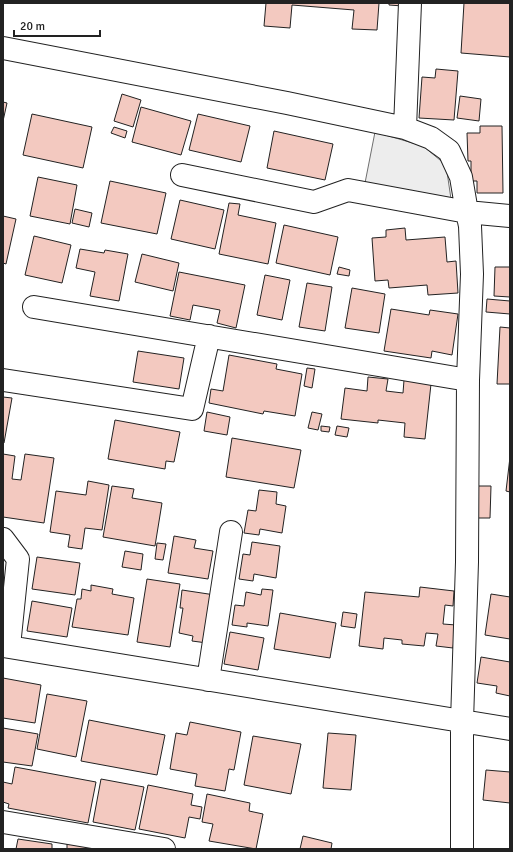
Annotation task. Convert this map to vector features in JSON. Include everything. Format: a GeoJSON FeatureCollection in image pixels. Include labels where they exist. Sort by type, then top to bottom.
{"type":"FeatureCollection","features":[{"type":"Feature","properties":{"kind":"street"},"geometry":{"type":"LineString","coordinates":[[405,128],[410,3]]}},
{"type":"Feature","properties":{"kind":"street"},"geometry":{"type":"LineString","coordinates":[[3,48],[288,103],[405,128],[431,138],[449,150],[461,177],[468,212],[472,274],[468,380],[467,562],[462,722],[462,849]]}},
{"type":"Feature","properties":{"kind":"street"},"geometry":{"type":"LineString","coordinates":[[182,175],[314,202],[348,190],[468,212],[510,216]]}},
{"type":"Feature","properties":{"kind":"street"},"geometry":{"type":"LineString","coordinates":[[34,307],[468,380]]}},
{"type":"Feature","properties":{"kind":"street"},"geometry":{"type":"LineString","coordinates":[[3,380],[192,409],[209,336]]}},
{"type":"Feature","properties":{"kind":"street"},"geometry":{"type":"LineString","coordinates":[[208,680],[231,532]]}},
{"type":"Feature","properties":{"kind":"street"},"geometry":{"type":"LineString","coordinates":[[3,539],[18,559],[6,646],[510,729]]}},
{"type":"Feature","properties":{"kind":"street"},"geometry":{"type":"LineString","coordinates":[[3,822],[164,849]]}},
{"type":"Feature","properties":{"kind":"shaded area"},"geometry":{"type":"Polygon","coordinates":[[[375,132],[423,146],[446,165],[451,199],[365,183],[375,132]]]}},
{"type":"Feature","properties":{"kind":"building"},"geometry":{"type":"Polygon","coordinates":[[[266,3],[379,3],[377,30],[352,29],[354,10],[292,5],[290,28],[264,26],[266,3]]]}},
{"type":"Feature","properties":{"kind":"building"},"geometry":{"type":"Polygon","coordinates":[[[389,3],[403,3],[403,6],[389,5],[389,3]]]}},
{"type":"Feature","properties":{"kind":"building"},"geometry":{"type":"Polygon","coordinates":[[[464,3],[510,3],[510,57],[461,53],[464,3]]]}},
{"type":"Feature","properties":{"kind":"building"},"geometry":{"type":"Polygon","coordinates":[[[436,69],[458,71],[454,120],[419,118],[422,77],[435,78],[436,69]]]}},
{"type":"Feature","properties":{"kind":"building"},"geometry":{"type":"Polygon","coordinates":[[[122,94],[141,100],[133,127],[114,121],[122,94]]]}},
{"type":"Feature","properties":{"kind":"building"},"geometry":{"type":"Polygon","coordinates":[[[460,96],[481,99],[479,121],[457,118],[460,96]]]}},
{"type":"Feature","properties":{"kind":"building"},"geometry":{"type":"Polygon","coordinates":[[[3,102],[7,103],[3,121],[3,102]]]}},
{"type":"Feature","properties":{"kind":"building"},"geometry":{"type":"Polygon","coordinates":[[[141,107],[191,121],[181,155],[132,142],[141,107]]]}},
{"type":"Feature","properties":{"kind":"building"},"geometry":{"type":"Polygon","coordinates":[[[32,114],[92,127],[83,168],[23,155],[32,114]]]}},
{"type":"Feature","properties":{"kind":"building"},"geometry":{"type":"Polygon","coordinates":[[[198,114],[250,126],[241,162],[189,150],[198,114]]]}},
{"type":"Feature","properties":{"kind":"building"},"geometry":{"type":"Polygon","coordinates":[[[480,126],[502,126],[503,193],[477,193],[477,181],[471,181],[471,161],[468,161],[467,133],[480,133],[480,126]]]}},
{"type":"Feature","properties":{"kind":"building"},"geometry":{"type":"Polygon","coordinates":[[[114,127],[127,131],[125,138],[111,133],[114,127]]]}},
{"type":"Feature","properties":{"kind":"building"},"geometry":{"type":"Polygon","coordinates":[[[274,131],[333,144],[325,180],[267,168],[274,131]]]}},
{"type":"Feature","properties":{"kind":"building"},"geometry":{"type":"Polygon","coordinates":[[[38,177],[77,185],[70,224],[30,216],[38,177]]]}},
{"type":"Feature","properties":{"kind":"building"},"geometry":{"type":"Polygon","coordinates":[[[110,181],[166,193],[157,234],[101,223],[110,181]]]}},
{"type":"Feature","properties":{"kind":"building"},"geometry":{"type":"Polygon","coordinates":[[[180,200],[224,210],[215,249],[171,239],[180,200]]]}},
{"type":"Feature","properties":{"kind":"building"},"geometry":{"type":"Polygon","coordinates":[[[229,203],[240,204],[238,215],[276,223],[268,264],[219,254],[229,203]]]}},
{"type":"Feature","properties":{"kind":"building"},"geometry":{"type":"Polygon","coordinates":[[[75,209],[92,213],[89,227],[72,223],[75,209]]]}},
{"type":"Feature","properties":{"kind":"building"},"geometry":{"type":"Polygon","coordinates":[[[3,216],[16,219],[6,264],[3,263],[3,216]]]}},
{"type":"Feature","properties":{"kind":"building"},"geometry":{"type":"Polygon","coordinates":[[[284,225],[338,237],[330,275],[276,263],[284,225]]]}},
{"type":"Feature","properties":{"kind":"building"},"geometry":{"type":"Polygon","coordinates":[[[405,228],[406,240],[445,237],[447,262],[456,261],[458,293],[428,295],[427,285],[389,288],[388,280],[375,281],[372,238],[386,237],[386,230],[405,228]]]}},
{"type":"Feature","properties":{"kind":"building"},"geometry":{"type":"Polygon","coordinates":[[[34,236],[71,245],[62,283],[25,275],[34,236]]]}},
{"type":"Feature","properties":{"kind":"building"},"geometry":{"type":"Polygon","coordinates":[[[80,249],[104,253],[105,250],[128,254],[119,301],[90,296],[95,272],[76,268],[80,249]]]}},
{"type":"Feature","properties":{"kind":"building"},"geometry":{"type":"Polygon","coordinates":[[[142,254],[179,263],[173,291],[135,282],[142,254]]]}},
{"type":"Feature","properties":{"kind":"building"},"geometry":{"type":"Polygon","coordinates":[[[339,267],[350,270],[349,276],[337,274],[339,267]]]}},
{"type":"Feature","properties":{"kind":"building"},"geometry":{"type":"Polygon","coordinates":[[[495,267],[510,267],[510,297],[494,296],[495,267]]]}},
{"type":"Feature","properties":{"kind":"building"},"geometry":{"type":"Polygon","coordinates":[[[179,272],[245,285],[236,328],[217,323],[220,310],[193,305],[190,320],[170,316],[179,272]]]}},
{"type":"Feature","properties":{"kind":"building"},"geometry":{"type":"Polygon","coordinates":[[[265,275],[290,280],[282,320],[257,315],[265,275]]]}},
{"type":"Feature","properties":{"kind":"building"},"geometry":{"type":"Polygon","coordinates":[[[307,283],[332,287],[325,331],[299,327],[307,283]]]}},
{"type":"Feature","properties":{"kind":"building"},"geometry":{"type":"Polygon","coordinates":[[[352,288],[385,294],[379,333],[345,328],[352,288]]]}},
{"type":"Feature","properties":{"kind":"building"},"geometry":{"type":"Polygon","coordinates":[[[487,299],[510,301],[510,314],[486,312],[487,299]]]}},
{"type":"Feature","properties":{"kind":"building"},"geometry":{"type":"Polygon","coordinates":[[[391,309],[429,315],[430,310],[458,314],[452,355],[432,351],[431,358],[384,351],[391,309]]]}},
{"type":"Feature","properties":{"kind":"building"},"geometry":{"type":"Polygon","coordinates":[[[500,327],[510,328],[510,384],[497,384],[500,327]]]}},
{"type":"Feature","properties":{"kind":"building"},"geometry":{"type":"Polygon","coordinates":[[[138,351],[184,358],[179,389],[133,382],[138,351]]]}},
{"type":"Feature","properties":{"kind":"building"},"geometry":{"type":"Polygon","coordinates":[[[229,355],[277,364],[276,369],[302,374],[295,416],[264,411],[263,414],[209,403],[211,389],[223,391],[229,355]]]}},
{"type":"Feature","properties":{"kind":"building"},"geometry":{"type":"Polygon","coordinates":[[[307,368],[315,369],[312,388],[304,386],[307,368]]]}},
{"type":"Feature","properties":{"kind":"building"},"geometry":{"type":"Polygon","coordinates":[[[368,377],[388,379],[386,391],[403,393],[404,380],[431,384],[425,439],[404,437],[405,423],[378,420],[378,423],[341,419],[345,388],[367,391],[368,377]]]}},
{"type":"Feature","properties":{"kind":"building"},"geometry":{"type":"Polygon","coordinates":[[[3,397],[12,398],[4,443],[3,443],[3,397]]]}},
{"type":"Feature","properties":{"kind":"building"},"geometry":{"type":"Polygon","coordinates":[[[207,412],[230,417],[227,435],[204,431],[207,412]]]}},
{"type":"Feature","properties":{"kind":"building"},"geometry":{"type":"Polygon","coordinates":[[[312,412],[322,414],[318,430],[308,428],[312,412]]]}},
{"type":"Feature","properties":{"kind":"building"},"geometry":{"type":"Polygon","coordinates":[[[115,420],[180,432],[174,462],[166,461],[165,469],[108,459],[115,420]]]}},
{"type":"Feature","properties":{"kind":"building"},"geometry":{"type":"Polygon","coordinates":[[[321,426],[330,427],[329,432],[321,431],[321,426]]]}},
{"type":"Feature","properties":{"kind":"building"},"geometry":{"type":"Polygon","coordinates":[[[337,426],[349,428],[347,437],[335,435],[337,426]]]}},
{"type":"Feature","properties":{"kind":"building"},"geometry":{"type":"Polygon","coordinates":[[[232,438],[301,450],[294,488],[226,477],[232,438]]]}},
{"type":"Feature","properties":{"kind":"building"},"geometry":{"type":"Polygon","coordinates":[[[3,454],[15,456],[12,479],[21,480],[25,454],[54,458],[44,523],[3,517],[3,454]]]}},
{"type":"Feature","properties":{"kind":"building"},"geometry":{"type":"Polygon","coordinates":[[[510,457],[510,492],[506,491],[510,457]]]}},
{"type":"Feature","properties":{"kind":"building"},"geometry":{"type":"Polygon","coordinates":[[[88,481],[109,485],[102,530],[85,528],[82,549],[68,547],[70,535],[50,532],[56,491],[86,495],[88,481]]]}},
{"type":"Feature","properties":{"kind":"building"},"geometry":{"type":"Polygon","coordinates":[[[112,486],[134,489],[132,498],[162,503],[155,546],[103,537],[112,486]]]}},
{"type":"Feature","properties":{"kind":"building"},"geometry":{"type":"Polygon","coordinates":[[[477,486],[491,486],[490,518],[476,518],[477,486]]]}},
{"type":"Feature","properties":{"kind":"building"},"geometry":{"type":"Polygon","coordinates":[[[259,490],[277,492],[276,504],[286,506],[282,533],[260,529],[259,535],[244,533],[248,510],[256,511],[259,490]]]}},
{"type":"Feature","properties":{"kind":"building"},"geometry":{"type":"Polygon","coordinates":[[[174,536],[196,540],[194,548],[213,551],[208,579],[168,573],[174,536]]]}},
{"type":"Feature","properties":{"kind":"building"},"geometry":{"type":"Polygon","coordinates":[[[252,542],[280,546],[276,578],[254,574],[253,581],[239,579],[243,554],[250,555],[252,542]]]}},
{"type":"Feature","properties":{"kind":"building"},"geometry":{"type":"Polygon","coordinates":[[[157,543],[166,544],[163,560],[155,559],[157,543]]]}},
{"type":"Feature","properties":{"kind":"building"},"geometry":{"type":"Polygon","coordinates":[[[125,551],[143,554],[141,570],[122,567],[125,551]]]}},
{"type":"Feature","properties":{"kind":"building"},"geometry":{"type":"Polygon","coordinates":[[[37,557],[80,563],[75,595],[32,589],[37,557]]]}},
{"type":"Feature","properties":{"kind":"building"},"geometry":{"type":"Polygon","coordinates":[[[147,579],[180,584],[170,647],[137,642],[147,579]]]}},
{"type":"Feature","properties":{"kind":"building"},"geometry":{"type":"Polygon","coordinates":[[[91,585],[113,589],[112,594],[134,598],[128,635],[72,627],[77,599],[81,599],[82,589],[91,591],[91,585]]]}},
{"type":"Feature","properties":{"kind":"building"},"geometry":{"type":"Polygon","coordinates":[[[420,587],[454,591],[453,606],[445,605],[443,624],[456,625],[453,648],[436,646],[438,634],[426,633],[424,646],[402,644],[402,640],[384,638],[383,649],[359,646],[365,592],[419,597],[420,587]]]}},
{"type":"Feature","properties":{"kind":"building"},"geometry":{"type":"Polygon","coordinates":[[[262,589],[273,590],[268,626],[247,623],[247,627],[232,625],[235,605],[244,606],[246,592],[261,595],[262,589]]]}},
{"type":"Feature","properties":{"kind":"building"},"geometry":{"type":"Polygon","coordinates":[[[182,590],[215,595],[207,643],[192,641],[193,636],[179,633],[183,608],[180,608],[182,590]]]}},
{"type":"Feature","properties":{"kind":"building"},"geometry":{"type":"Polygon","coordinates":[[[491,594],[510,597],[510,639],[485,635],[491,594]]]}},
{"type":"Feature","properties":{"kind":"building"},"geometry":{"type":"Polygon","coordinates":[[[32,601],[72,608],[67,637],[27,631],[32,601]]]}},
{"type":"Feature","properties":{"kind":"building"},"geometry":{"type":"Polygon","coordinates":[[[343,612],[357,614],[355,628],[341,626],[343,612]]]}},
{"type":"Feature","properties":{"kind":"building"},"geometry":{"type":"Polygon","coordinates":[[[280,613],[336,623],[330,658],[274,649],[280,613]]]}},
{"type":"Feature","properties":{"kind":"building"},"geometry":{"type":"Polygon","coordinates":[[[230,632],[264,638],[258,670],[224,664],[230,632]]]}},
{"type":"Feature","properties":{"kind":"building"},"geometry":{"type":"Polygon","coordinates":[[[481,657],[510,662],[510,696],[496,693],[497,686],[477,683],[481,657]]]}},
{"type":"Feature","properties":{"kind":"building"},"geometry":{"type":"Polygon","coordinates":[[[3,678],[41,685],[35,723],[3,718],[3,678]]]}},
{"type":"Feature","properties":{"kind":"building"},"geometry":{"type":"Polygon","coordinates":[[[47,694],[87,701],[76,757],[37,749],[47,694]]]}},
{"type":"Feature","properties":{"kind":"building"},"geometry":{"type":"Polygon","coordinates":[[[89,720],[165,735],[157,775],[81,761],[89,720]]]}},
{"type":"Feature","properties":{"kind":"building"},"geometry":{"type":"Polygon","coordinates":[[[190,722],[241,732],[234,770],[229,769],[225,791],[195,786],[197,774],[170,769],[176,733],[187,735],[190,722]]]}},
{"type":"Feature","properties":{"kind":"building"},"geometry":{"type":"Polygon","coordinates":[[[3,728],[38,734],[32,766],[3,762],[3,728]]]}},
{"type":"Feature","properties":{"kind":"building"},"geometry":{"type":"Polygon","coordinates":[[[328,733],[356,735],[351,790],[323,788],[328,733]]]}},
{"type":"Feature","properties":{"kind":"building"},"geometry":{"type":"Polygon","coordinates":[[[253,736],[301,744],[291,794],[244,785],[253,736]]]}},
{"type":"Feature","properties":{"kind":"building"},"geometry":{"type":"Polygon","coordinates":[[[15,767],[96,782],[88,823],[8,808],[9,804],[3,802],[3,782],[12,784],[15,767]]]}},
{"type":"Feature","properties":{"kind":"building"},"geometry":{"type":"Polygon","coordinates":[[[486,770],[510,772],[510,803],[483,800],[486,770]]]}},
{"type":"Feature","properties":{"kind":"building"},"geometry":{"type":"Polygon","coordinates":[[[101,779],[144,787],[135,830],[93,822],[101,779]]]}},
{"type":"Feature","properties":{"kind":"building"},"geometry":{"type":"Polygon","coordinates":[[[148,785],[193,794],[191,805],[202,807],[200,819],[189,817],[185,838],[139,829],[148,785]]]}},
{"type":"Feature","properties":{"kind":"building"},"geometry":{"type":"Polygon","coordinates":[[[207,794],[250,803],[249,811],[263,814],[256,849],[209,841],[213,824],[202,822],[207,794]]]}},
{"type":"Feature","properties":{"kind":"building"},"geometry":{"type":"Polygon","coordinates":[[[303,836],[332,843],[331,849],[300,849],[303,836]]]}},
{"type":"Feature","properties":{"kind":"building"},"geometry":{"type":"Polygon","coordinates":[[[18,839],[52,844],[52,849],[16,849],[18,839]]]}},
{"type":"Feature","properties":{"kind":"building"},"geometry":{"type":"Polygon","coordinates":[[[67,843],[106,849],[67,849],[67,843]]]}}]}
